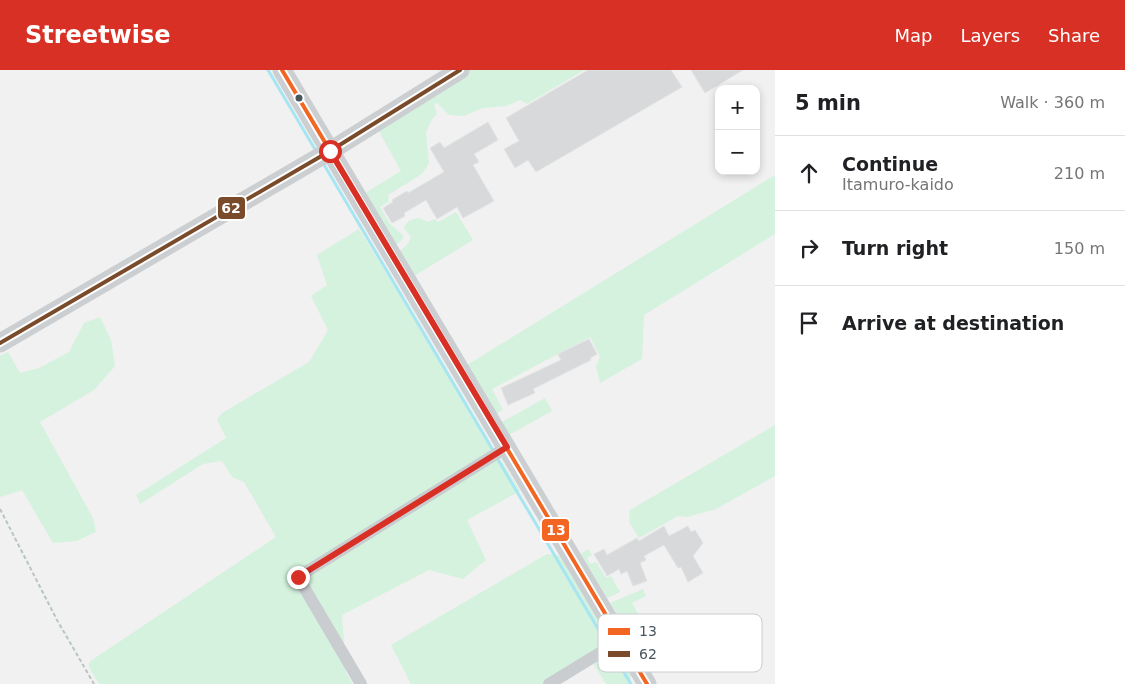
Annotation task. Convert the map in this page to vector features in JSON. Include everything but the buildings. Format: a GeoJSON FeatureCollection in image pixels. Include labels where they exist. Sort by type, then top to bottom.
{"type":"FeatureCollection","features":[{"type":"Feature","properties":{"kind":"main road"},"geometry":{"type":"LineString","coordinates":[[282,70],[606,614]]}},
{"type":"Feature","properties":{"kind":"main road"},"geometry":{"type":"LineString","coordinates":[[0,343],[330,151],[460,70]]}},
{"type":"Feature","properties":{"kind":"main road"},"geometry":{"type":"LineString","coordinates":[[640,672],[647,684]]}},
{"type":"Feature","properties":{"kind":"street"},"geometry":{"type":"LineString","coordinates":[[361,684],[298,577],[507,447]]}},
{"type":"Feature","properties":{"kind":"street"},"geometry":{"type":"LineString","coordinates":[[549,684],[598,654]]}},
{"type":"Feature","properties":{"kind":"path"},"geometry":{"type":"LineString","coordinates":[[0,509],[57,620],[94,684]]}},
{"type":"Feature","properties":{"kind":"green space"},"geometry":{"type":"Polygon","coordinates":[[[470,70],[584,70],[527,104],[520,100],[506,106],[483,108],[464,116],[449,115],[437,103],[434,105],[437,114],[426,132],[429,163],[422,174],[388,195],[389,201],[380,207],[390,224],[404,238],[396,245],[365,193],[401,171],[376,126],[470,70]]]}},
{"type":"Feature","properties":{"kind":"green space"},"geometry":{"type":"Polygon","coordinates":[[[775,175],[775,234],[644,315],[642,359],[600,383],[596,366],[600,357],[590,337],[492,389],[503,410],[496,414],[467,365],[775,175]]]}},
{"type":"Feature","properties":{"kind":"green space"},"geometry":{"type":"Polygon","coordinates":[[[456,212],[473,240],[414,276],[400,251],[408,244],[411,237],[404,228],[405,225],[410,220],[419,218],[428,222],[434,219],[438,222],[456,212]]]}},
{"type":"Feature","properties":{"kind":"green space"},"geometry":{"type":"Polygon","coordinates":[[[359,229],[520,491],[467,520],[486,560],[463,579],[429,570],[342,615],[346,673],[353,684],[99,684],[89,667],[89,662],[276,537],[244,482],[232,477],[222,461],[203,464],[140,504],[136,495],[226,438],[217,419],[222,413],[309,362],[328,330],[311,296],[327,285],[317,255],[359,229]]]}},
{"type":"Feature","properties":{"kind":"green space"},"geometry":{"type":"Polygon","coordinates":[[[100,317],[111,340],[115,366],[94,390],[40,422],[93,518],[96,532],[76,541],[53,543],[22,490],[0,496],[0,356],[8,352],[20,373],[39,368],[69,352],[84,323],[100,317]]]}},
{"type":"Feature","properties":{"kind":"green space"},"geometry":{"type":"Polygon","coordinates":[[[545,398],[552,411],[509,435],[502,422],[545,398]]]}},
{"type":"Feature","properties":{"kind":"green space"},"geometry":{"type":"Polygon","coordinates":[[[775,425],[775,476],[716,509],[687,517],[678,516],[639,538],[629,522],[630,510],[775,425]]]}},
{"type":"Feature","properties":{"kind":"green space"},"geometry":{"type":"Polygon","coordinates":[[[588,549],[592,555],[587,558],[590,564],[596,562],[606,578],[611,576],[620,592],[607,598],[581,554],[588,549]]]}},
{"type":"Feature","properties":{"kind":"green space"},"geometry":{"type":"Polygon","coordinates":[[[547,554],[561,556],[598,619],[598,671],[588,655],[541,684],[411,684],[391,645],[547,554]]]}},
{"type":"Feature","properties":{"kind":"green space"},"geometry":{"type":"Polygon","coordinates":[[[643,589],[646,596],[632,603],[638,614],[617,614],[610,603],[643,589]]]}},
{"type":"Feature","properties":{"kind":"green space"},"geometry":{"type":"Polygon","coordinates":[[[599,672],[629,672],[631,676],[629,684],[606,684],[599,672]]]}},
{"type":"Feature","properties":{"kind":"waterway"},"geometry":{"type":"LineString","coordinates":[[268,70],[316,151]]}},
{"type":"Feature","properties":{"kind":"waterway"},"geometry":{"type":"LineString","coordinates":[[323,163],[494,452]]}},
{"type":"Feature","properties":{"kind":"waterway"},"geometry":{"type":"LineString","coordinates":[[497,458],[598,629]]}},
{"type":"Feature","properties":{"kind":"waterway"},"geometry":{"type":"LineString","coordinates":[[624,672],[631,684]]}},
{"type":"Feature","properties":{"kind":"transit line","name":"13"},"geometry":{"type":"LineString","coordinates":[[282,70],[605,614]]}},
{"type":"Feature","properties":{"kind":"transit line","name":"62"},"geometry":{"type":"LineString","coordinates":[[0,343],[330,151],[460,70]]}},
{"type":"Feature","properties":{"kind":"transit line","name":"13"},"geometry":{"type":"LineString","coordinates":[[640,672],[647,684]]}},
{"type":"Feature","properties":{"kind":"route"},"geometry":{"type":"LineString","coordinates":[[298,577],[507,447],[330,151]]}}]}
